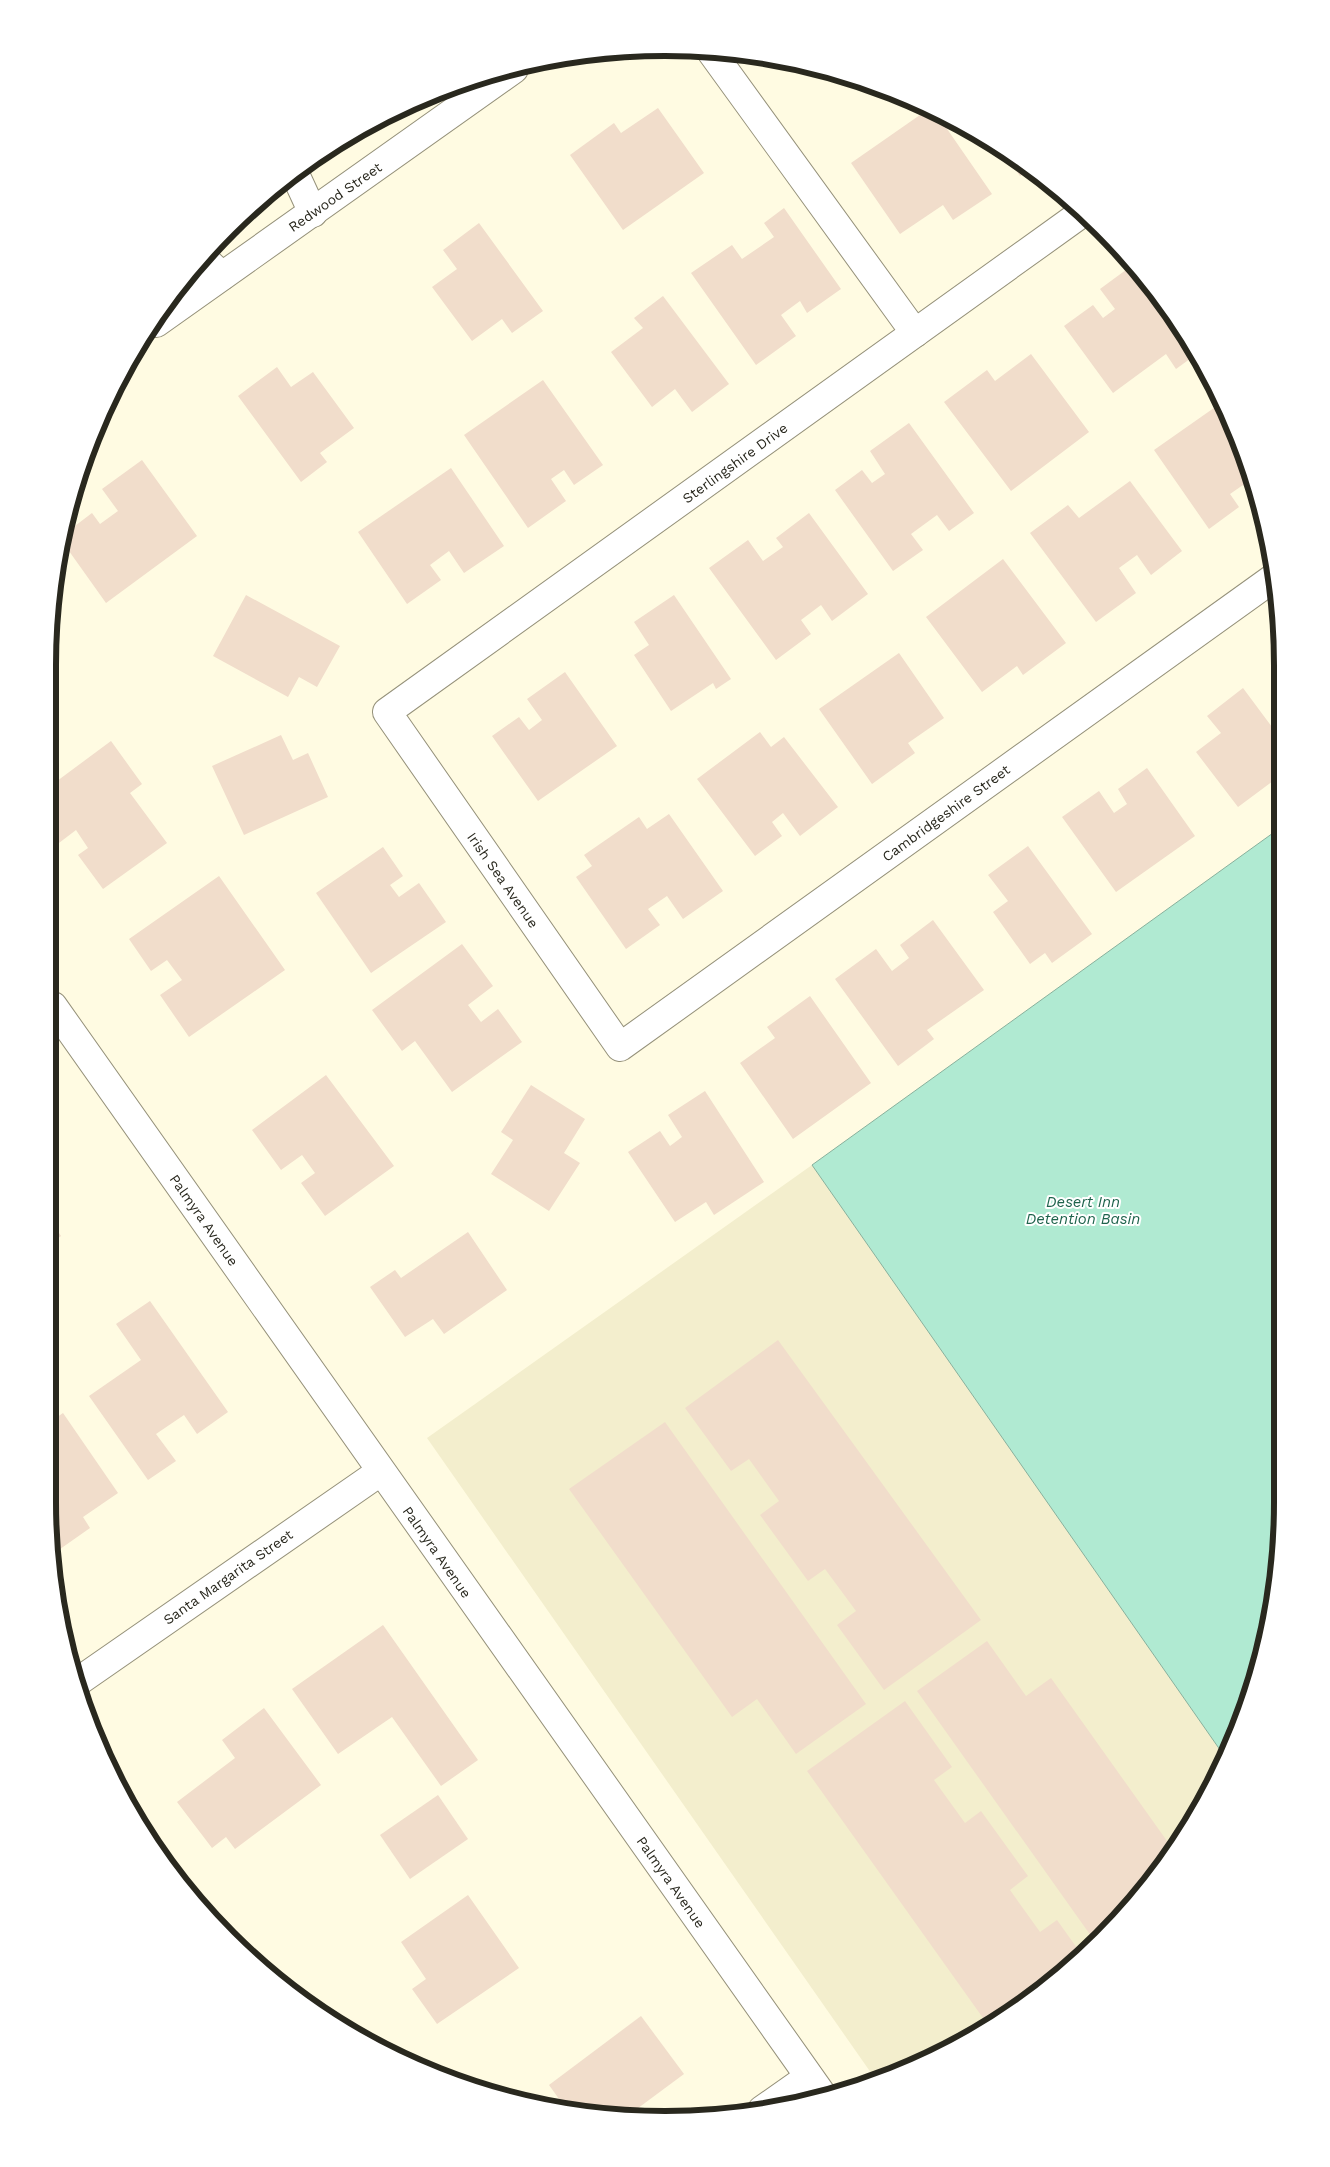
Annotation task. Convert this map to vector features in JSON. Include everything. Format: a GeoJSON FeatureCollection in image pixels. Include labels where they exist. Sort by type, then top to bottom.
{"type":"FeatureCollection","features":[{"type":"Feature","properties":{"kind":"street"},"geometry":{"type":"LineString","coordinates":[[716,59],[915,333]]}},
{"type":"Feature","properties":{"kind":"street","name":"Redwood Street"},"geometry":{"type":"LineString","coordinates":[[181,295],[213,267],[313,213],[500,79]]}},
{"type":"Feature","properties":{"kind":"street"},"geometry":{"type":"LineString","coordinates":[[298,180],[313,213]]}},
{"type":"Feature","properties":{"kind":"street","name":"Sterlingshire Drive"},"geometry":{"type":"LineString","coordinates":[[387,712],[1076,217]]}},
{"type":"Feature","properties":{"kind":"street","name":"Cambridgeshire Street"},"geometry":{"type":"LineString","coordinates":[[620,1047],[1268,582]]}},
{"type":"Feature","properties":{"kind":"street","name":"Irish Sea Avenue"},"geometry":{"type":"LineString","coordinates":[[387,712],[620,1047]]}},
{"type":"Feature","properties":{"kind":"street","name":"Palmyra Avenue"},"geometry":{"type":"LineString","coordinates":[[56,1010],[380,1472],[816,2086]]}},
{"type":"Feature","properties":{"kind":"street","name":"Santa Margarita Street"},"geometry":{"type":"LineString","coordinates":[[83,1678],[380,1472]]}},
{"type":"Feature","properties":{"kind":"street"},"geometry":{"type":"LineString","coordinates":[[790,2098],[816,2086]]}},
{"type":"Feature","properties":{"kind":"shaded area"},"geometry":{"type":"Polygon","coordinates":[[[812,1165],[1220,1750],[1192,1806],[1148,1873],[1123,1903],[1066,1960],[1036,1985],[969,2029],[934,2048],[872,2074],[427,1438],[812,1165]]]}},
{"type":"Feature","properties":{"kind":"water","name":"Desert Inn Detention Basin"},"geometry":{"type":"Polygon","coordinates":[[[1274,832],[1274,1502],[1272,1542],[1269,1581],[1253,1660],[1241,1698],[1220,1750],[812,1165],[1274,832]]]}},
{"type":"Feature","properties":{"kind":"building"},"geometry":{"type":"Polygon","coordinates":[[[658,108],[704,173],[623,230],[570,155],[614,123],[621,133],[658,108]]]}},
{"type":"Feature","properties":{"kind":"building"},"geometry":{"type":"Polygon","coordinates":[[[922,114],[944,124],[992,194],[953,220],[943,205],[900,234],[851,163],[922,114]]]}},
{"type":"Feature","properties":{"kind":"building"},"geometry":{"type":"Polygon","coordinates":[[[1012,166],[1024,174],[1020,176],[1012,166]]]}},
{"type":"Feature","properties":{"kind":"building"},"geometry":{"type":"Polygon","coordinates":[[[784,208],[841,289],[807,313],[800,301],[781,315],[796,336],[756,365],[691,273],[732,245],[742,259],[774,237],[764,223],[784,208]]]}},
{"type":"Feature","properties":{"kind":"building"},"geometry":{"type":"Polygon","coordinates":[[[479,223],[543,311],[512,333],[502,319],[472,341],[432,287],[457,269],[443,250],[479,223]]]}},
{"type":"Feature","properties":{"kind":"building"},"geometry":{"type":"Polygon","coordinates":[[[1127,269],[1148,294],[1190,358],[1176,369],[1166,354],[1113,393],[1064,326],[1093,305],[1103,318],[1115,309],[1100,289],[1127,269]]]}},
{"type":"Feature","properties":{"kind":"building"},"geometry":{"type":"Polygon","coordinates":[[[663,296],[729,384],[692,412],[675,389],[652,407],[611,352],[643,328],[634,318],[663,296]]]}},
{"type":"Feature","properties":{"kind":"building"},"geometry":{"type":"Polygon","coordinates":[[[1031,354],[1089,432],[1011,491],[944,402],[987,370],[995,381],[1031,354]]]}},
{"type":"Feature","properties":{"kind":"building"},"geometry":{"type":"Polygon","coordinates":[[[277,367],[291,387],[313,372],[354,428],[320,453],[327,462],[301,482],[238,396],[277,367]]]}},
{"type":"Feature","properties":{"kind":"building"},"geometry":{"type":"Polygon","coordinates":[[[543,380],[603,465],[574,485],[564,470],[551,479],[566,501],[528,528],[464,435],[543,380]]]}},
{"type":"Feature","properties":{"kind":"building"},"geometry":{"type":"Polygon","coordinates":[[[1216,407],[1227,432],[1249,493],[1243,485],[1230,494],[1239,507],[1209,529],[1154,450],[1216,407]]]}},
{"type":"Feature","properties":{"kind":"building"},"geometry":{"type":"Polygon","coordinates":[[[909,423],[974,513],[949,531],[937,515],[911,534],[923,550],[893,571],[835,490],[862,470],[872,483],[885,474],[870,451],[909,423]]]}},
{"type":"Feature","properties":{"kind":"building"},"geometry":{"type":"Polygon","coordinates":[[[142,460],[197,536],[106,603],[67,549],[72,528],[92,513],[100,524],[118,511],[102,489],[142,460]]]}},
{"type":"Feature","properties":{"kind":"building"},"geometry":{"type":"Polygon","coordinates":[[[451,468],[504,546],[464,573],[449,551],[430,565],[441,580],[407,604],[358,532],[451,468]]]}},
{"type":"Feature","properties":{"kind":"building"},"geometry":{"type":"Polygon","coordinates":[[[1130,481],[1182,551],[1151,575],[1137,555],[1119,568],[1136,593],[1096,622],[1030,533],[1068,505],[1079,518],[1130,481]]]}},
{"type":"Feature","properties":{"kind":"building"},"geometry":{"type":"Polygon","coordinates":[[[809,513],[868,594],[832,621],[821,605],[801,620],[811,634],[776,660],[709,568],[748,540],[763,561],[783,547],[776,538],[809,513]]]}},
{"type":"Feature","properties":{"kind":"building"},"geometry":{"type":"Polygon","coordinates":[[[1003,559],[1066,643],[1023,675],[1017,666],[982,692],[926,617],[1003,559]]]}},
{"type":"Feature","properties":{"kind":"building"},"geometry":{"type":"Polygon","coordinates":[[[246,595],[340,646],[317,687],[299,677],[288,697],[213,656],[246,595]]]}},
{"type":"Feature","properties":{"kind":"building"},"geometry":{"type":"Polygon","coordinates":[[[674,595],[731,679],[716,689],[713,683],[671,711],[634,655],[649,645],[634,622],[674,595]]]}},
{"type":"Feature","properties":{"kind":"building"},"geometry":{"type":"Polygon","coordinates":[[[899,653],[944,718],[908,743],[915,753],[872,784],[819,709],[899,653]]]}},
{"type":"Feature","properties":{"kind":"building"},"geometry":{"type":"Polygon","coordinates":[[[565,672],[617,746],[538,801],[492,736],[519,717],[529,730],[542,720],[527,699],[565,672]]]}},
{"type":"Feature","properties":{"kind":"building"},"geometry":{"type":"Polygon","coordinates":[[[1243,688],[1274,730],[1274,780],[1238,807],[1196,752],[1221,733],[1207,716],[1243,688]]]}},
{"type":"Feature","properties":{"kind":"building"},"geometry":{"type":"Polygon","coordinates":[[[760,732],[771,747],[784,737],[838,807],[800,836],[783,813],[772,822],[782,836],[755,856],[697,779],[760,732]]]}},
{"type":"Feature","properties":{"kind":"building"},"geometry":{"type":"Polygon","coordinates":[[[281,735],[293,760],[308,753],[328,797],[244,835],[212,766],[281,735]]]}},
{"type":"Feature","properties":{"kind":"building"},"geometry":{"type":"Polygon","coordinates":[[[111,741],[142,784],[130,793],[167,843],[103,889],[78,855],[88,848],[76,830],[56,845],[56,782],[111,741]]]}},
{"type":"Feature","properties":{"kind":"building"},"geometry":{"type":"Polygon","coordinates":[[[1147,768],[1195,836],[1116,892],[1062,817],[1099,791],[1114,813],[1127,804],[1118,789],[1147,768]]]}},
{"type":"Feature","properties":{"kind":"building"},"geometry":{"type":"Polygon","coordinates":[[[669,814],[723,891],[683,919],[667,896],[648,909],[660,925],[626,949],[576,877],[592,866],[584,855],[639,817],[647,829],[669,814]]]}},
{"type":"Feature","properties":{"kind":"building"},"geometry":{"type":"Polygon","coordinates":[[[1028,846],[1092,934],[1052,963],[1045,953],[1030,964],[993,912],[1008,901],[988,875],[1028,846]]]}},
{"type":"Feature","properties":{"kind":"building"},"geometry":{"type":"Polygon","coordinates":[[[383,847],[403,876],[390,885],[399,897],[419,883],[446,922],[371,973],[316,893],[383,847]]]}},
{"type":"Feature","properties":{"kind":"building"},"geometry":{"type":"Polygon","coordinates":[[[219,876],[285,970],[189,1037],[160,995],[182,980],[167,960],[151,971],[129,939],[219,876]]]}},
{"type":"Feature","properties":{"kind":"building"},"geometry":{"type":"Polygon","coordinates":[[[933,920],[984,990],[927,1030],[934,1039],[898,1066],[835,979],[876,949],[892,971],[909,958],[900,945],[933,920]]]}},
{"type":"Feature","properties":{"kind":"building"},"geometry":{"type":"Polygon","coordinates":[[[462,944],[493,986],[468,1005],[481,1022],[498,1009],[522,1042],[452,1092],[415,1041],[402,1051],[372,1010],[462,944]]]}},
{"type":"Feature","properties":{"kind":"building"},"geometry":{"type":"Polygon","coordinates":[[[810,996],[871,1083],[793,1139],[740,1063],[775,1038],[767,1027],[810,996]]]}},
{"type":"Feature","properties":{"kind":"building"},"geometry":{"type":"Polygon","coordinates":[[[326,1075],[394,1166],[325,1216],[301,1183],[315,1173],[302,1155],[281,1170],[252,1130],[326,1075]]]}},
{"type":"Feature","properties":{"kind":"building"},"geometry":{"type":"Polygon","coordinates":[[[531,1085],[585,1119],[564,1153],[580,1163],[549,1211],[491,1174],[513,1140],[501,1132],[531,1085]]]}},
{"type":"Feature","properties":{"kind":"building"},"geometry":{"type":"Polygon","coordinates":[[[705,1091],[764,1182],[714,1215],[706,1202],[675,1222],[628,1152],[660,1131],[670,1146],[682,1137],[668,1115],[705,1091]]]}},
{"type":"Feature","properties":{"kind":"building"},"geometry":{"type":"Polygon","coordinates":[[[56,1228],[61,1236],[56,1240],[56,1228]]]}},
{"type":"Feature","properties":{"kind":"building"},"geometry":{"type":"Polygon","coordinates":[[[468,1232],[507,1290],[444,1334],[433,1319],[405,1337],[370,1287],[395,1270],[401,1278],[468,1232]]]}},
{"type":"Feature","properties":{"kind":"building"},"geometry":{"type":"Polygon","coordinates":[[[150,1301],[228,1412],[197,1434],[184,1415],[156,1434],[176,1461],[148,1480],[89,1396],[141,1360],[116,1324],[150,1301]]]}},
{"type":"Feature","properties":{"kind":"building"},"geometry":{"type":"Polygon","coordinates":[[[778,1340],[981,1620],[884,1690],[837,1625],[856,1611],[825,1569],[808,1581],[760,1515],[779,1501],[749,1459],[731,1471],[685,1408],[778,1340]]]}},
{"type":"Feature","properties":{"kind":"building"},"geometry":{"type":"Polygon","coordinates":[[[63,1413],[118,1493],[83,1517],[90,1528],[59,1550],[56,1502],[56,1418],[63,1413]]]}},
{"type":"Feature","properties":{"kind":"building"},"geometry":{"type":"Polygon","coordinates":[[[665,1422],[866,1704],[796,1754],[757,1699],[732,1717],[569,1489],[665,1422]]]}},
{"type":"Feature","properties":{"kind":"building"},"geometry":{"type":"Polygon","coordinates":[[[383,1625],[478,1760],[441,1786],[392,1717],[338,1754],[292,1689],[383,1625]]]}},
{"type":"Feature","properties":{"kind":"building"},"geometry":{"type":"Polygon","coordinates":[[[987,1641],[1026,1696],[1051,1678],[1169,1843],[1148,1873],[1123,1903],[1091,1936],[917,1691],[987,1641]]]}},
{"type":"Feature","properties":{"kind":"building"},"geometry":{"type":"Polygon","coordinates":[[[905,1701],[952,1767],[934,1780],[965,1823],[981,1811],[1028,1876],[1010,1890],[1040,1932],[1057,1920],[1078,1949],[1036,1985],[984,2020],[807,1771],[905,1701]]]}},
{"type":"Feature","properties":{"kind":"building"},"geometry":{"type":"Polygon","coordinates":[[[264,1708],[321,1785],[235,1849],[226,1837],[212,1848],[177,1802],[235,1758],[222,1740],[264,1708]]]}},
{"type":"Feature","properties":{"kind":"building"},"geometry":{"type":"Polygon","coordinates":[[[438,1795],[468,1839],[410,1879],[380,1835],[438,1795]]]}},
{"type":"Feature","properties":{"kind":"building"},"geometry":{"type":"Polygon","coordinates":[[[468,1895],[519,1968],[437,2024],[412,1989],[426,1979],[401,1942],[468,1895]]]}},
{"type":"Feature","properties":{"kind":"building"},"geometry":{"type":"Polygon","coordinates":[[[641,2016],[684,2074],[636,2110],[586,2106],[561,2102],[549,2085],[641,2016]]]}}]}
